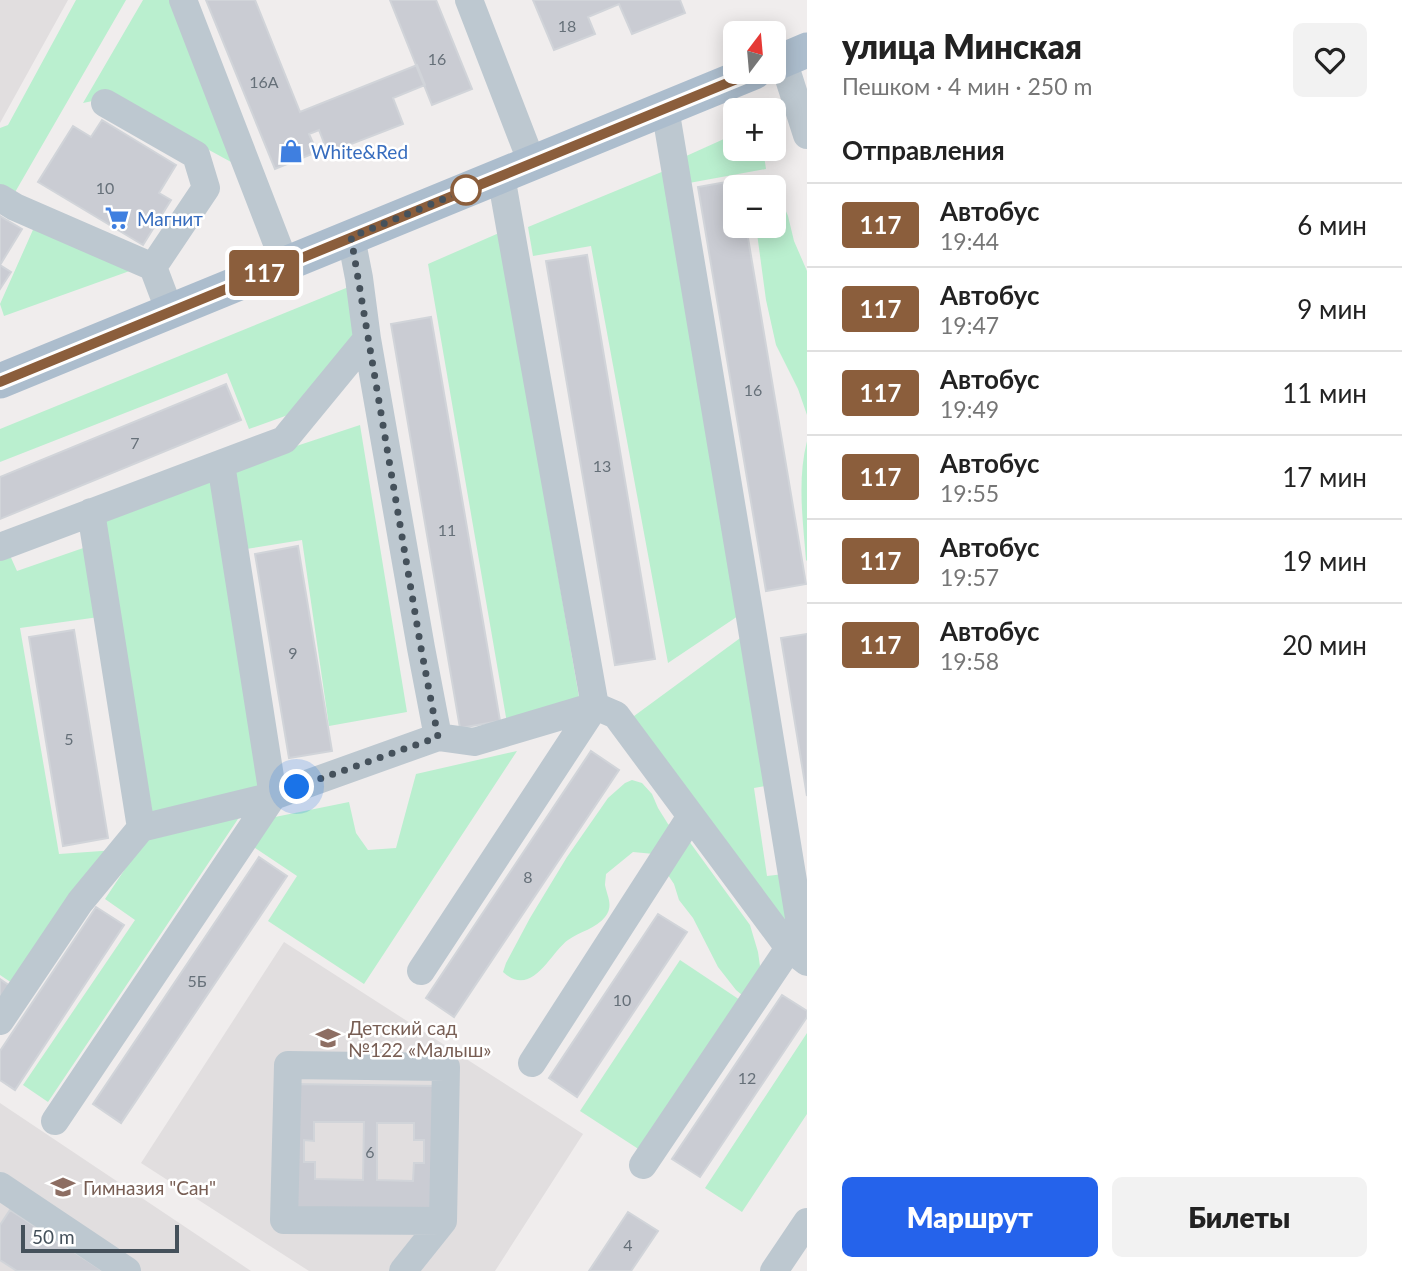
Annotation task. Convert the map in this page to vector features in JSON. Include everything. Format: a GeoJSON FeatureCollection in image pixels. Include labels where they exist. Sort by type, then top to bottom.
{"type":"FeatureCollection","features":[{"type":"Feature","properties":{"kind":"main road"},"geometry":{"type":"LineString","coordinates":[[1,378],[170,312],[723,84]]}},
{"type":"Feature","properties":{"kind":"street"},"geometry":{"type":"LineString","coordinates":[[183,0],[285,264]]}},
{"type":"Feature","properties":{"kind":"street"},"geometry":{"type":"LineString","coordinates":[[421,971],[595,706],[517,169],[469,0]]}},
{"type":"Feature","properties":{"kind":"street"},"geometry":{"type":"LineString","coordinates":[[786,80],[807,135]]}},
{"type":"Feature","properties":{"kind":"street"},"geometry":{"type":"LineString","coordinates":[[105,103],[196,155],[206,188],[153,267]]}},
{"type":"Feature","properties":{"kind":"street"},"geometry":{"type":"LineString","coordinates":[[643,1165],[798,955],[801,930],[665,108]]}},
{"type":"Feature","properties":{"kind":"street"},"geometry":{"type":"LineString","coordinates":[[0,198],[153,267],[170,312]]}},
{"type":"Feature","properties":{"kind":"street"},"geometry":{"type":"LineString","coordinates":[[351,237],[438,737]]}},
{"type":"Feature","properties":{"kind":"street"},"geometry":{"type":"LineString","coordinates":[[0,547],[284,440],[367,339]]}},
{"type":"Feature","properties":{"kind":"street"},"geometry":{"type":"LineString","coordinates":[[55,1121],[274,796],[220,464]]}},
{"type":"Feature","properties":{"kind":"street"},"geometry":{"type":"LineString","coordinates":[[91,512],[141,828]]}},
{"type":"Feature","properties":{"kind":"street"},"geometry":{"type":"LineString","coordinates":[[0,1021],[80,902],[141,828],[274,796],[438,737],[474,742],[595,706],[616,715],[798,955]]}},
{"type":"Feature","properties":{"kind":"street"},"geometry":{"type":"LineString","coordinates":[[532,1063],[691,816]]}},
{"type":"Feature","properties":{"kind":"street"},"geometry":{"type":"LineString","coordinates":[[403,1271],[443,1221],[446,1067],[288,1065],[284,1220],[443,1221]]}},
{"type":"Feature","properties":{"kind":"street"},"geometry":{"type":"LineString","coordinates":[[0,1186],[127,1271]]}},
{"type":"Feature","properties":{"kind":"street"},"geometry":{"type":"LineString","coordinates":[[774,1271],[807,1222]]}},
{"type":"Feature","properties":{"kind":"shaded area"},"geometry":{"type":"Polygon","coordinates":[[[0,0],[68,0],[0,123],[0,0]]]}},
{"type":"Feature","properties":{"kind":"shaded area","name":"Детский сад №122 «Малыш»"},"geometry":{"type":"Polygon","coordinates":[[[284,942],[583,1134],[495,1271],[309,1271],[141,1163],[284,942]]]}},
{"type":"Feature","properties":{"kind":"shaded area","name":"Гимназия \"Сан\""},"geometry":{"type":"Polygon","coordinates":[[[0,1103],[251,1271],[0,1271],[0,1103]]]}},
{"type":"Feature","properties":{"kind":"green space"},"geometry":{"type":"Polygon","coordinates":[[[76,0],[126,0],[14,194],[0,186],[0,128],[8,125],[76,0]]]}},
{"type":"Feature","properties":{"kind":"green space"},"geometry":{"type":"Polygon","coordinates":[[[143,0],[175,0],[231,162],[112,97],[83,103],[143,0]]]}},
{"type":"Feature","properties":{"kind":"green space"},"geometry":{"type":"Polygon","coordinates":[[[723,139],[723,161],[765,161],[766,169],[689,183],[684,157],[723,139]]]}},
{"type":"Feature","properties":{"kind":"green space"},"geometry":{"type":"Polygon","coordinates":[[[664,171],[738,616],[668,663],[591,246],[533,256],[528,227],[664,171]]]}},
{"type":"Feature","properties":{"kind":"green space"},"geometry":{"type":"Polygon","coordinates":[[[786,211],[794,241],[807,271],[807,415],[798,389],[776,345],[766,300],[758,238],[786,238],[786,211]]]}},
{"type":"Feature","properties":{"kind":"green space"},"geometry":{"type":"Polygon","coordinates":[[[36,223],[138,268],[4,316],[0,304],[36,223]]]}},
{"type":"Feature","properties":{"kind":"green space"},"geometry":{"type":"Polygon","coordinates":[[[499,233],[580,703],[507,723],[428,264],[499,233]]]}},
{"type":"Feature","properties":{"kind":"green space"},"geometry":{"type":"Polygon","coordinates":[[[351,286],[357,332],[288,415],[249,429],[227,373],[0,462],[0,429],[351,286]]]}},
{"type":"Feature","properties":{"kind":"green space"},"geometry":{"type":"Polygon","coordinates":[[[360,425],[407,712],[329,726],[302,540],[246,549],[230,468],[360,425]]]}},
{"type":"Feature","properties":{"kind":"green space"},"geometry":{"type":"Polygon","coordinates":[[[807,441],[807,561],[801,486],[807,441]]]}},
{"type":"Feature","properties":{"kind":"green space"},"geometry":{"type":"Polygon","coordinates":[[[216,478],[265,790],[153,817],[103,517],[216,478]]]}},
{"type":"Feature","properties":{"kind":"green space"},"geometry":{"type":"Polygon","coordinates":[[[89,546],[99,617],[20,628],[59,854],[116,850],[12,983],[0,975],[0,555],[8,551],[17,571],[89,546]]]}},
{"type":"Feature","properties":{"kind":"green space"},"geometry":{"type":"Polygon","coordinates":[[[747,633],[771,785],[754,788],[767,876],[784,874],[792,923],[782,925],[630,719],[747,633]]]}},
{"type":"Feature","properties":{"kind":"green space"},"geometry":{"type":"Polygon","coordinates":[[[517,751],[364,984],[268,921],[297,876],[252,846],[270,818],[349,802],[356,833],[368,850],[396,848],[416,774],[517,751]]]}},
{"type":"Feature","properties":{"kind":"green space"},"geometry":{"type":"Polygon","coordinates":[[[632,780],[642,783],[652,794],[668,824],[686,837],[750,925],[761,973],[742,995],[718,967],[693,918],[679,900],[674,884],[654,854],[633,852],[606,874],[608,913],[597,924],[568,940],[540,971],[523,980],[513,979],[503,972],[530,918],[567,857],[608,798],[632,780]]]}},
{"type":"Feature","properties":{"kind":"green space"},"geometry":{"type":"Polygon","coordinates":[[[242,813],[48,1102],[23,1085],[135,920],[105,899],[147,836],[242,813]]]}},
{"type":"Feature","properties":{"kind":"green space"},"geometry":{"type":"Polygon","coordinates":[[[680,960],[743,1002],[643,1152],[580,1111],[680,960]]]}},
{"type":"Feature","properties":{"kind":"green space"},"geometry":{"type":"Polygon","coordinates":[[[807,1033],[807,1114],[742,1212],[705,1188],[807,1033]]]}},
{"type":"Feature","properties":{"kind":"building"},"geometry":{"type":"Polygon","coordinates":[[[206,0],[255,0],[300,112],[417,65],[425,85],[393,98],[403,124],[328,153],[319,130],[309,134],[317,152],[275,169],[206,0]]]}},
{"type":"Feature","properties":{"kind":"building"},"geometry":{"type":"Polygon","coordinates":[[[390,0],[436,0],[472,89],[432,105],[390,0]]]}},
{"type":"Feature","properties":{"kind":"building"},"geometry":{"type":"Polygon","coordinates":[[[533,0],[680,0],[685,13],[632,34],[619,4],[588,17],[595,34],[554,50],[533,0]]]}},
{"type":"Feature","properties":{"kind":"building"},"geometry":{"type":"Polygon","coordinates":[[[102,120],[176,165],[159,193],[171,200],[143,245],[38,182],[73,126],[91,137],[102,120]]]}},
{"type":"Feature","properties":{"kind":"building"},"geometry":{"type":"Polygon","coordinates":[[[723,183],[723,238],[748,238],[806,584],[766,591],[698,187],[723,183]]]}},
{"type":"Feature","properties":{"kind":"building"},"geometry":{"type":"Polygon","coordinates":[[[0,216],[22,229],[0,265],[0,216]]]}},
{"type":"Feature","properties":{"kind":"building"},"geometry":{"type":"Polygon","coordinates":[[[587,255],[655,659],[615,665],[546,261],[587,255]]]}},
{"type":"Feature","properties":{"kind":"building"},"geometry":{"type":"Polygon","coordinates":[[[0,265],[11,272],[0,289],[0,265]]]}},
{"type":"Feature","properties":{"kind":"building"},"geometry":{"type":"Polygon","coordinates":[[[431,317],[500,721],[460,728],[391,324],[431,317]]]}},
{"type":"Feature","properties":{"kind":"building"},"geometry":{"type":"Polygon","coordinates":[[[226,384],[241,420],[0,519],[0,477],[226,384]]]}},
{"type":"Feature","properties":{"kind":"building"},"geometry":{"type":"Polygon","coordinates":[[[298,546],[332,751],[289,758],[255,554],[298,546]]]}},
{"type":"Feature","properties":{"kind":"building"},"geometry":{"type":"Polygon","coordinates":[[[74,630],[108,838],[63,846],[29,637],[74,630]]]}},
{"type":"Feature","properties":{"kind":"building"},"geometry":{"type":"Polygon","coordinates":[[[807,634],[807,796],[781,638],[807,634]]]}},
{"type":"Feature","properties":{"kind":"building"},"geometry":{"type":"Polygon","coordinates":[[[591,751],[619,770],[454,1017],[426,998],[591,751]]]}},
{"type":"Feature","properties":{"kind":"building"},"geometry":{"type":"Polygon","coordinates":[[[259,857],[287,876],[121,1123],[93,1104],[259,857]]]}},
{"type":"Feature","properties":{"kind":"building"},"geometry":{"type":"Polygon","coordinates":[[[96,907],[124,925],[15,1090],[0,1080],[0,1051],[96,907]]]}},
{"type":"Feature","properties":{"kind":"building"},"geometry":{"type":"Polygon","coordinates":[[[658,914],[687,932],[577,1097],[549,1078],[658,914]]]}},
{"type":"Feature","properties":{"kind":"building"},"geometry":{"type":"Polygon","coordinates":[[[0,979],[10,986],[0,1001],[0,979]]]}},
{"type":"Feature","properties":{"kind":"building"},"geometry":{"type":"Polygon","coordinates":[[[782,995],[807,1011],[807,1017],[700,1177],[672,1159],[782,995]]]}},
{"type":"Feature","properties":{"kind":"building"},"geometry":{"type":"Polygon","coordinates":[[[294,1084],[437,1086],[435,1215],[293,1213],[294,1084]],[[314,1122],[314,1141],[304,1140],[304,1162],[315,1162],[315,1179],[363,1180],[364,1122],[314,1122]],[[377,1123],[377,1180],[413,1181],[414,1163],[424,1163],[424,1140],[414,1140],[414,1123],[377,1123]]]}},
{"type":"Feature","properties":{"kind":"building"},"geometry":{"type":"Polygon","coordinates":[[[10,1210],[103,1271],[17,1271],[0,1260],[0,1225],[10,1210]]]}},
{"type":"Feature","properties":{"kind":"building"},"geometry":{"type":"Polygon","coordinates":[[[628,1212],[658,1231],[631,1271],[589,1271],[628,1212]]]}},
{"type":"Feature","properties":{"kind":"bus line","name":"117"},"geometry":{"type":"LineString","coordinates":[[0,382],[725,84]]}},
{"type":"Feature","properties":{"kind":"place","name":"White&Red"},"geometry":{"type":"Point","coordinates":[291,151]}},
{"type":"Feature","properties":{"kind":"place","name":"Магнит"},"geometry":{"type":"Point","coordinates":[117,218]}},
{"type":"Feature","properties":{"kind":"place","name":"Детский сад №122 «Малыш»"},"geometry":{"type":"Point","coordinates":[328,1038]}},
{"type":"Feature","properties":{"kind":"place","name":"Гимназия \"Сан\""},"geometry":{"type":"Point","coordinates":[63,1187]}},
{"type":"Feature","properties":{"kind":"route"},"geometry":{"type":"LineString","coordinates":[[297,787],[438,737],[351,237],[466,190]]}}]}
